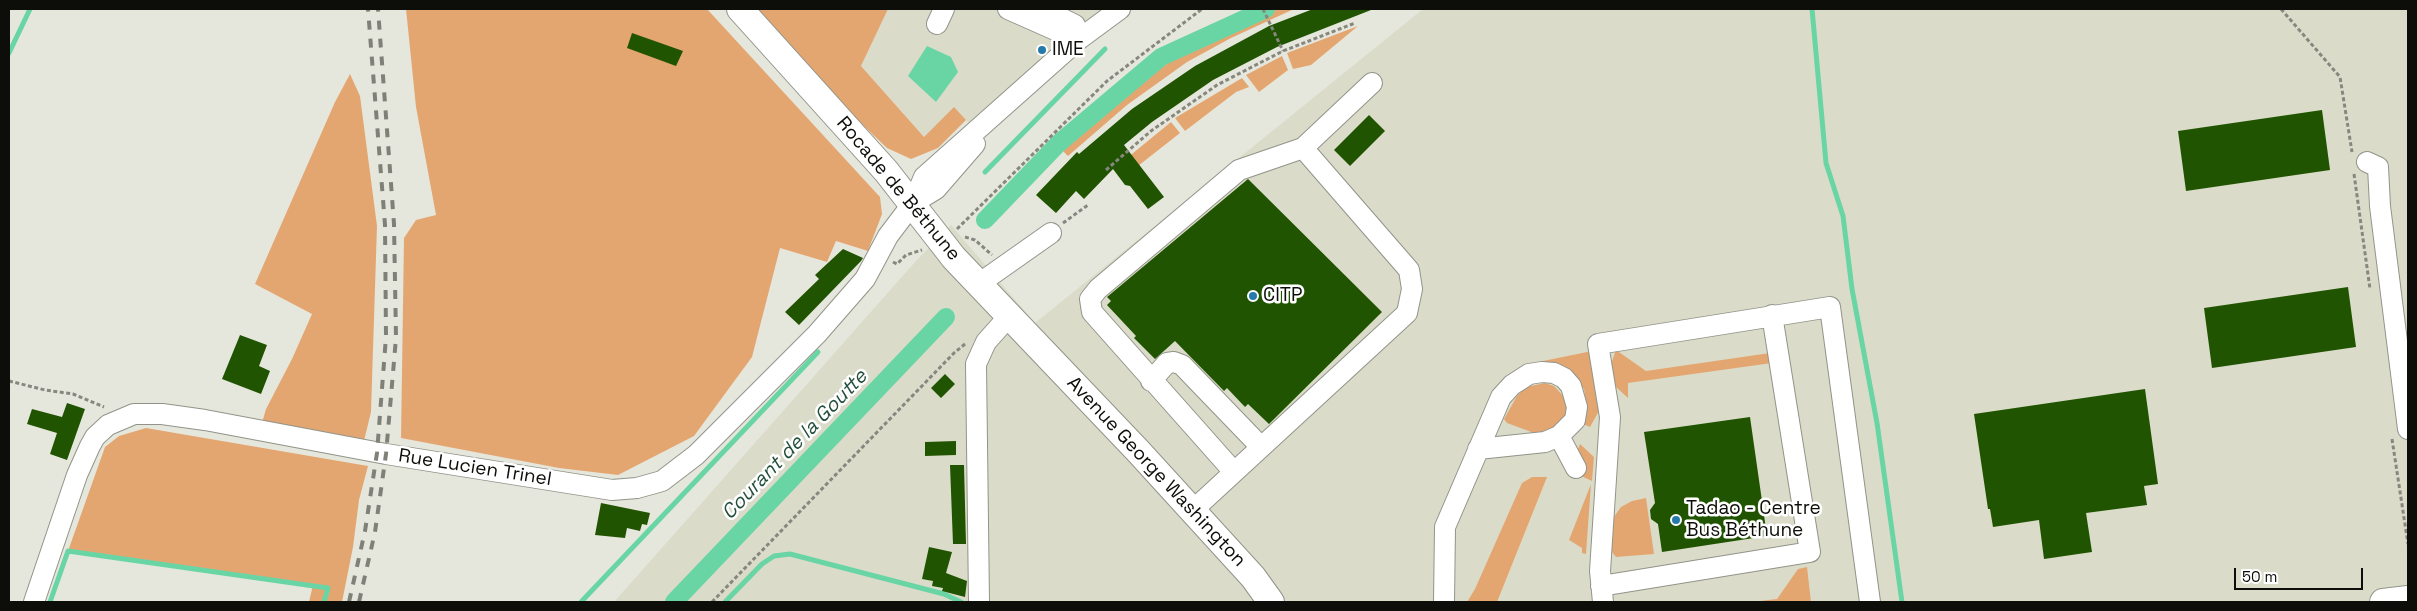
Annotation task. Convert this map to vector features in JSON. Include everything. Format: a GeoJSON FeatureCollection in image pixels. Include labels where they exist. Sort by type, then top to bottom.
{"type":"FeatureCollection","features":[{"type":"Feature","properties":{"kind":"main road","name":"Rocade de Béthune"},"geometry":{"type":"LineString","coordinates":[[740,9],[912,202],[954,258],[980,283],[1058,367]]}},
{"type":"Feature","properties":{"kind":"main road","name":"Avenue George Washington"},"geometry":{"type":"LineString","coordinates":[[1058,367],[1253,577],[1271,602]]}},
{"type":"Feature","properties":{"kind":"main road","name":"Avenue George Washington"},"geometry":{"type":"LineString","coordinates":[[1253,577],[1284,602]]}},
{"type":"Feature","properties":{"kind":"main road"},"geometry":{"type":"LineString","coordinates":[[2383,602],[2408,599]]}},
{"type":"Feature","properties":{"kind":"street"},"geometry":{"type":"LineString","coordinates":[[1008,9],[1083,36]]}},
{"type":"Feature","properties":{"kind":"street"},"geometry":{"type":"LineString","coordinates":[[1043,9],[1083,36]]}},
{"type":"Feature","properties":{"kind":"street","name":"Rue Lucien Trinel"},"geometry":{"type":"LineString","coordinates":[[34,602],[77,475],[90,446],[101,430],[118,420],[134,414],[162,414],[386,454],[612,490],[650,485],[673,474],[696,455],[817,334],[865,279],[888,236],[912,202],[924,177],[1083,36],[1120,9]]}},
{"type":"Feature","properties":{"kind":"street"},"geometry":{"type":"LineString","coordinates":[[1234,472],[1151,381],[1092,312],[1090,299],[1098,289],[1239,170],[1303,148],[1372,83]]}},
{"type":"Feature","properties":{"kind":"street"},"geometry":{"type":"LineString","coordinates":[[1192,510],[1407,313],[1412,289],[1409,270],[1303,148]]}},
{"type":"Feature","properties":{"kind":"street"},"geometry":{"type":"LineString","coordinates":[[2368,162],[2378,166],[2380,206],[2408,429]]}},
{"type":"Feature","properties":{"kind":"street"},"geometry":{"type":"LineString","coordinates":[[980,283],[1051,233]]}},
{"type":"Feature","properties":{"kind":"street"},"geometry":{"type":"LineString","coordinates":[[1772,315],[1810,552],[1602,594],[1610,417],[1598,344],[1772,315],[1830,307],[1870,602]]}},
{"type":"Feature","properties":{"kind":"street"},"geometry":{"type":"LineString","coordinates":[[979,602],[976,364],[986,342],[1010,315]]}},
{"type":"Feature","properties":{"kind":"street"},"geometry":{"type":"LineString","coordinates":[[1151,381],[1167,363],[1174,362],[1182,365],[1261,447]]}},
{"type":"Feature","properties":{"kind":"street"},"geometry":{"type":"LineString","coordinates":[[1444,602],[1445,527],[1478,449],[1501,397],[1512,385],[1529,374],[1554,373],[1564,378],[1576,397],[1577,407],[1575,420],[1559,436],[1545,442],[1478,449]]}},
{"type":"Feature","properties":{"kind":"street"},"geometry":{"type":"LineString","coordinates":[[1559,436],[1576,468]]}},
{"type":"Feature","properties":{"kind":"street"},"geometry":{"type":"LineString","coordinates":[[1434,602],[1444,578]]}},
{"type":"Feature","properties":{"kind":"path"},"geometry":{"type":"LineString","coordinates":[[943,243],[1107,81],[1202,9]]}},
{"type":"Feature","properties":{"kind":"path"},"geometry":{"type":"LineString","coordinates":[[1263,9],[1283,51]]}},
{"type":"Feature","properties":{"kind":"path"},"geometry":{"type":"LineString","coordinates":[[2281,9],[2340,77],[2352,155],[2368,162]]}},
{"type":"Feature","properties":{"kind":"path"},"geometry":{"type":"LineString","coordinates":[[1106,170],[1151,131],[1217,85],[1283,51],[1355,23]]}},
{"type":"Feature","properties":{"kind":"path"},"geometry":{"type":"LineString","coordinates":[[1051,233],[1088,205]]}},
{"type":"Feature","properties":{"kind":"path"},"geometry":{"type":"LineString","coordinates":[[712,602],[954,352],[973,338],[986,342]]}},
{"type":"Feature","properties":{"kind":"path"},"geometry":{"type":"LineString","coordinates":[[9,381],[82,397],[98,403],[118,420]]}},
{"type":"Feature","properties":{"kind":"shaded area"},"geometry":{"type":"Polygon","coordinates":[[[406,9],[707,9],[880,197],[882,214],[868,251],[836,241],[827,262],[780,248],[752,357],[694,436],[618,475],[559,468],[401,438],[404,238],[416,220],[436,215],[416,107],[406,9]]]}},
{"type":"Feature","properties":{"kind":"shaded area"},"geometry":{"type":"Polygon","coordinates":[[[755,9],[888,9],[861,66],[924,137],[954,107],[966,120],[938,148],[911,159],[887,148],[847,110],[755,9]]]}},
{"type":"Feature","properties":{"kind":"shaded area"},"geometry":{"type":"Polygon","coordinates":[[[888,9],[1120,9],[976,130],[954,108],[924,137],[861,66],[888,9]]]}},
{"type":"Feature","properties":{"kind":"shaded area"},"geometry":{"type":"Polygon","coordinates":[[[1270,9],[1294,9],[1231,38],[1187,62],[1127,105],[1068,156],[1062,150],[1142,81],[1186,51],[1270,9]]]}},
{"type":"Feature","properties":{"kind":"shaded area"},"geometry":{"type":"Polygon","coordinates":[[[1423,9],[2408,9],[2408,602],[614,602],[915,262],[951,225],[1035,323],[1423,9]]]}},
{"type":"Feature","properties":{"kind":"shaded area"},"geometry":{"type":"Polygon","coordinates":[[[1358,26],[1311,65],[1293,69],[1287,53],[1358,26]]]}},
{"type":"Feature","properties":{"kind":"shaded area"},"geometry":{"type":"Polygon","coordinates":[[[927,46],[951,57],[958,72],[936,102],[908,76],[927,46]]]}},
{"type":"Feature","properties":{"kind":"shaded area"},"geometry":{"type":"Polygon","coordinates":[[[1282,56],[1288,70],[1259,92],[1246,75],[1282,56]]]}},
{"type":"Feature","properties":{"kind":"shaded area"},"geometry":{"type":"Polygon","coordinates":[[[350,74],[360,96],[377,226],[371,412],[362,449],[260,430],[266,409],[292,359],[312,314],[255,284],[335,102],[350,74]]]}},
{"type":"Feature","properties":{"kind":"shaded area"},"geometry":{"type":"Polygon","coordinates":[[[1242,78],[1249,87],[1236,92],[1185,131],[1175,118],[1242,78]]]}},
{"type":"Feature","properties":{"kind":"shaded area"},"geometry":{"type":"Polygon","coordinates":[[[1171,122],[1180,133],[1124,177],[1116,167],[1171,122]]]}},
{"type":"Feature","properties":{"kind":"shaded area"},"geometry":{"type":"Polygon","coordinates":[[[1616,350],[1646,371],[1770,353],[1772,363],[1628,383],[1628,398],[1616,387],[1611,376],[1610,367],[1616,350]]]}},
{"type":"Feature","properties":{"kind":"shaded area"},"geometry":{"type":"Polygon","coordinates":[[[1592,351],[1600,409],[1590,427],[1583,424],[1586,401],[1584,389],[1564,367],[1543,361],[1592,351]]]}},
{"type":"Feature","properties":{"kind":"shaded area"},"geometry":{"type":"Polygon","coordinates":[[[1545,383],[1554,386],[1567,400],[1567,416],[1561,423],[1545,433],[1534,433],[1507,423],[1504,419],[1517,396],[1526,387],[1545,383]]]}},
{"type":"Feature","properties":{"kind":"shaded area"},"geometry":{"type":"Polygon","coordinates":[[[146,428],[368,466],[359,500],[353,547],[342,602],[309,602],[313,585],[68,551],[105,447],[119,436],[146,428]]]}},
{"type":"Feature","properties":{"kind":"shaded area"},"geometry":{"type":"Polygon","coordinates":[[[1580,444],[1594,457],[1592,481],[1581,476],[1577,452],[1580,444]]]}},
{"type":"Feature","properties":{"kind":"shaded area"},"geometry":{"type":"Polygon","coordinates":[[[1532,477],[1547,477],[1497,602],[1467,602],[1475,589],[1522,483],[1532,477]]]}},
{"type":"Feature","properties":{"kind":"shaded area"},"geometry":{"type":"Polygon","coordinates":[[[1591,484],[1586,554],[1582,553],[1582,548],[1569,540],[1591,484]]]}},
{"type":"Feature","properties":{"kind":"shaded area"},"geometry":{"type":"Polygon","coordinates":[[[1646,498],[1654,554],[1616,557],[1608,547],[1611,521],[1621,507],[1632,501],[1646,498]]]}},
{"type":"Feature","properties":{"kind":"shaded area"},"geometry":{"type":"Polygon","coordinates":[[[1807,567],[1811,602],[1751,602],[1777,599],[1798,569],[1807,567]]]}},
{"type":"Feature","properties":{"kind":"building"},"geometry":{"type":"Polygon","coordinates":[[[1313,9],[1371,10],[1277,47],[1213,80],[1152,122],[1124,145],[1164,197],[1148,209],[1130,186],[1125,185],[1113,169],[1084,199],[1076,191],[1056,213],[1036,195],[1077,152],[1079,154],[1132,109],[1195,66],[1269,26],[1313,9]]]}},
{"type":"Feature","properties":{"kind":"building"},"geometry":{"type":"Polygon","coordinates":[[[632,33],[683,51],[676,66],[627,48],[632,33]]]}},
{"type":"Feature","properties":{"kind":"building"},"geometry":{"type":"Polygon","coordinates":[[[2322,110],[2330,170],[2186,191],[2178,131],[2322,110]]]}},
{"type":"Feature","properties":{"kind":"building"},"geometry":{"type":"Polygon","coordinates":[[[1369,115],[1385,131],[1350,166],[1334,150],[1369,115]]]}},
{"type":"Feature","properties":{"kind":"building","name":"CITP"},"geometry":{"type":"Polygon","coordinates":[[[1248,179],[1382,312],[1269,424],[1248,404],[1245,407],[1227,388],[1224,391],[1175,341],[1155,359],[1134,338],[1136,336],[1107,305],[1111,301],[1107,297],[1248,179]]]}},
{"type":"Feature","properties":{"kind":"building"},"geometry":{"type":"Polygon","coordinates":[[[843,249],[863,258],[799,325],[785,312],[819,279],[815,275],[843,249]]]}},
{"type":"Feature","properties":{"kind":"building"},"geometry":{"type":"Polygon","coordinates":[[[2348,287],[2356,347],[2212,368],[2204,308],[2348,287]]]}},
{"type":"Feature","properties":{"kind":"building"},"geometry":{"type":"Polygon","coordinates":[[[240,335],[267,345],[259,366],[270,371],[261,394],[222,379],[240,335]]]}},
{"type":"Feature","properties":{"kind":"building"},"geometry":{"type":"Polygon","coordinates":[[[945,374],[955,384],[941,398],[931,388],[945,374]]]}},
{"type":"Feature","properties":{"kind":"building"},"geometry":{"type":"Polygon","coordinates":[[[2145,389],[2158,484],[2144,486],[2147,505],[2086,513],[2092,552],[2044,559],[2039,520],[1993,527],[1990,509],[1988,509],[1974,414],[2145,389]]]}},
{"type":"Feature","properties":{"kind":"building"},"geometry":{"type":"Polygon","coordinates":[[[67,403],[85,409],[67,460],[50,454],[57,433],[27,424],[32,409],[62,417],[67,403]]]}},
{"type":"Feature","properties":{"kind":"building"},"geometry":{"type":"Polygon","coordinates":[[[1750,417],[1767,536],[1662,552],[1658,524],[1651,519],[1650,510],[1655,503],[1644,432],[1750,417]]]}},
{"type":"Feature","properties":{"kind":"building"},"geometry":{"type":"Polygon","coordinates":[[[956,441],[956,455],[925,456],[925,442],[956,441]]]}},
{"type":"Feature","properties":{"kind":"building"},"geometry":{"type":"Polygon","coordinates":[[[950,465],[964,465],[966,544],[953,544],[950,465]]]}},
{"type":"Feature","properties":{"kind":"building"},"geometry":{"type":"Polygon","coordinates":[[[601,503],[650,513],[647,525],[642,524],[640,531],[627,528],[625,538],[595,535],[601,503]]]}},
{"type":"Feature","properties":{"kind":"building"},"geometry":{"type":"Polygon","coordinates":[[[929,547],[952,552],[946,573],[967,581],[965,597],[942,591],[943,588],[932,586],[933,581],[922,579],[929,547]]]}},
{"type":"Feature","properties":{"kind":"waterway"},"geometry":{"type":"LineString","coordinates":[[9,53],[30,9]]}},
{"type":"Feature","properties":{"kind":"waterway","name":"Courant de la Goutte"},"geometry":{"type":"LineString","coordinates":[[985,220],[1059,143],[1161,57],[1266,9]]}},
{"type":"Feature","properties":{"kind":"waterway"},"geometry":{"type":"LineString","coordinates":[[1812,9],[1826,163],[1843,216],[1852,289],[1877,423],[1902,602]]}},
{"type":"Feature","properties":{"kind":"waterway"},"geometry":{"type":"LineString","coordinates":[[985,172],[1105,49]]}},
{"type":"Feature","properties":{"kind":"waterway","name":"Courant de la Goutte"},"geometry":{"type":"LineString","coordinates":[[674,602],[946,317]]}},
{"type":"Feature","properties":{"kind":"waterway"},"geometry":{"type":"LineString","coordinates":[[581,602],[818,352]]}},
{"type":"Feature","properties":{"kind":"waterway"},"geometry":{"type":"LineString","coordinates":[[50,602],[68,551],[328,588],[324,602]]}},
{"type":"Feature","properties":{"kind":"waterway"},"geometry":{"type":"LineString","coordinates":[[725,602],[762,564],[774,556],[790,554],[944,594],[961,602]]}},
{"type":"Feature","properties":{"kind":"railway"},"geometry":{"type":"LineString","coordinates":[[349,602],[365,531],[377,453],[386,337],[385,225],[368,9]]}},
{"type":"Feature","properties":{"kind":"railway"},"geometry":{"type":"LineString","coordinates":[[359,602],[375,532],[386,454],[396,338],[394,224],[378,9]]}},
{"type":"Feature","properties":{"kind":"place","name":"IME"},"geometry":{"type":"Point","coordinates":[1042,50]}},
{"type":"Feature","properties":{"kind":"place","name":"CITP"},"geometry":{"type":"Point","coordinates":[1253,296]}},
{"type":"Feature","properties":{"kind":"place","name":"Tadao - Centre Bus Béthune"},"geometry":{"type":"Point","coordinates":[1676,520]}}]}
